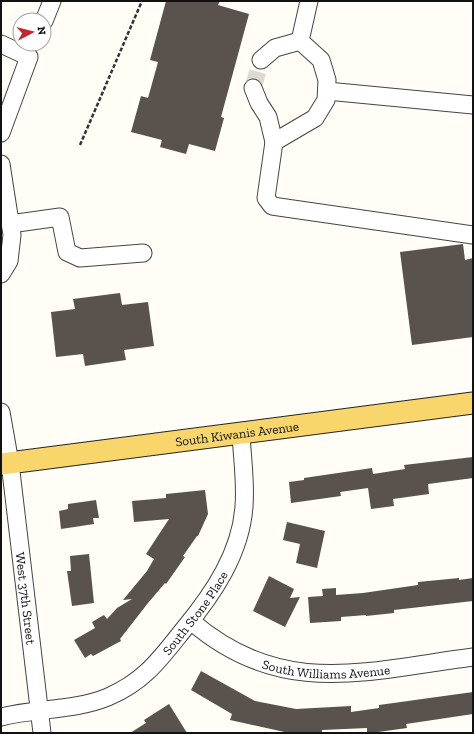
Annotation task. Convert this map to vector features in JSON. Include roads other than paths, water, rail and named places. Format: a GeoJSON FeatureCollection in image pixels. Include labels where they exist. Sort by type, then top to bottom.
{"type":"FeatureCollection","features":[{"type":"Feature","properties":{"kind":"main road","name":"South Kiwanis Avenue"},"geometry":{"type":"LineString","coordinates":[[5,464],[473,403]]}},
{"type":"Feature","properties":{"kind":"street"},"geometry":{"type":"LineString","coordinates":[[48,12],[52,1]]}},
{"type":"Feature","properties":{"kind":"street"},"geometry":{"type":"LineString","coordinates":[[300,41],[309,1]]}},
{"type":"Feature","properties":{"kind":"street"},"geometry":{"type":"LineString","coordinates":[[261,60],[275,48],[300,41]]}},
{"type":"Feature","properties":{"kind":"street"},"geometry":{"type":"LineString","coordinates":[[274,142],[315,118],[326,100],[328,80],[321,60],[300,41]]}},
{"type":"Feature","properties":{"kind":"street"},"geometry":{"type":"LineString","coordinates":[[1,44],[12,46]]}},
{"type":"Feature","properties":{"kind":"street"},"geometry":{"type":"LineString","coordinates":[[1,133],[31,52]]}},
{"type":"Feature","properties":{"kind":"street"},"geometry":{"type":"LineString","coordinates":[[254,88],[259,103],[268,117],[274,142],[266,198],[272,206],[473,235]]}},
{"type":"Feature","properties":{"kind":"street"},"geometry":{"type":"LineString","coordinates":[[327,91],[473,105]]}},
{"type":"Feature","properties":{"kind":"street"},"geometry":{"type":"LineString","coordinates":[[1,164],[12,235],[9,260],[1,274]]}},
{"type":"Feature","properties":{"kind":"street"},"geometry":{"type":"LineString","coordinates":[[10,224],[60,217],[68,252],[80,258],[143,253]]}},
{"type":"Feature","properties":{"kind":"street","name":"West 37th Street"},"geometry":{"type":"LineString","coordinates":[[1,412],[5,464],[42,733]]}},
{"type":"Feature","properties":{"kind":"street","name":"South Stone Place"},"geometry":{"type":"LineString","coordinates":[[40,712],[89,703],[109,696],[133,683],[167,654],[205,604],[219,582],[232,554],[238,535],[244,506],[241,433]]}},
{"type":"Feature","properties":{"kind":"street","name":"South Williams Avenue"},"geometry":{"type":"LineString","coordinates":[[191,621],[211,638],[229,650],[256,662],[284,670],[313,674],[343,674],[473,656]]}},
{"type":"Feature","properties":{"kind":"street"},"geometry":{"type":"LineString","coordinates":[[1,717],[40,712]]}},
{"type":"Feature","properties":{"kind":"tunnel"},"geometry":{"type":"LineString","coordinates":[[253,88],[261,60]]}}]}
